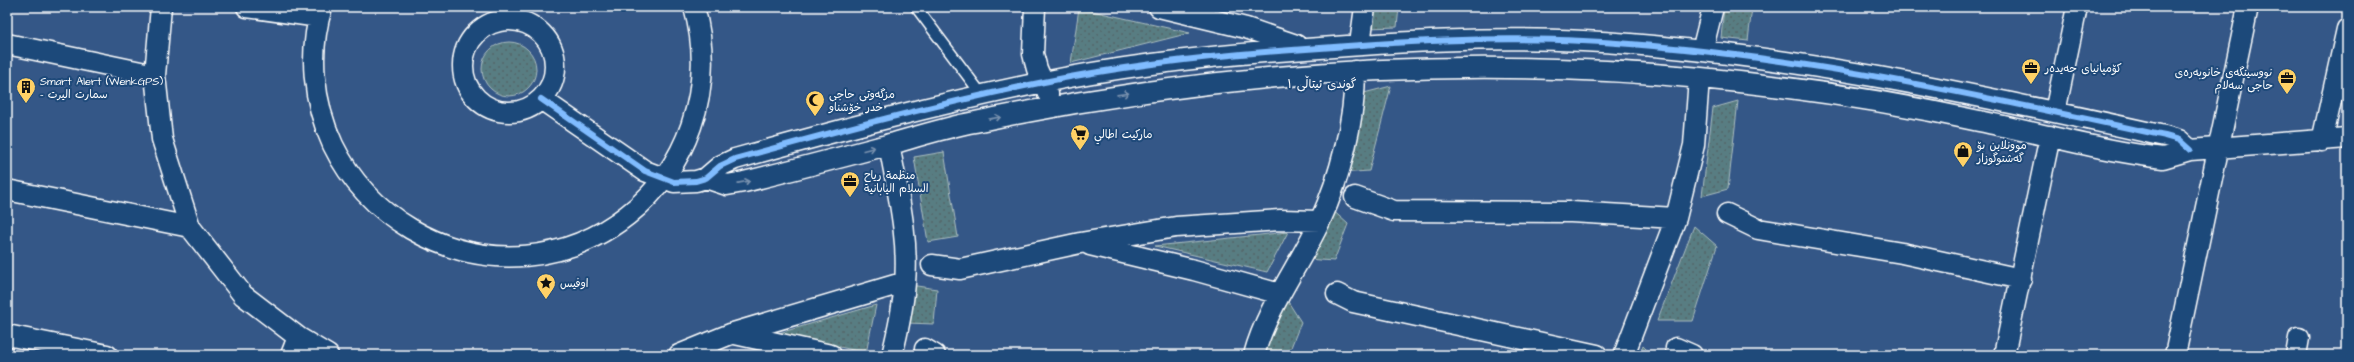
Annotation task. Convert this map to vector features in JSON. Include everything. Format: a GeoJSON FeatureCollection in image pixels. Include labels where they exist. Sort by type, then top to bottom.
{"type":"FeatureCollection","features":[{"type":"Feature","properties":{"kind":"street"},"geometry":{"type":"LineString","coordinates":[[161,7],[155,74],[162,139],[190,227],[242,295],[294,346],[328,355]]}},
{"type":"Feature","properties":{"kind":"street"},"geometry":{"type":"LineString","coordinates":[[247,7],[321,12],[315,46],[314,75],[327,132],[340,158],[357,183],[377,204],[400,222],[425,237],[453,248],[489,255],[511,256],[540,254],[569,247],[596,235],[621,220],[644,202],[664,180],[681,151],[698,107],[702,80],[703,52],[694,7]]}},
{"type":"Feature","properties":{"kind":"street"},"geometry":{"type":"LineString","coordinates":[[1035,7],[1033,54],[1037,69],[1053,107]]}},
{"type":"Feature","properties":{"kind":"street"},"geometry":{"type":"LineString","coordinates":[[1159,7],[1246,28],[1308,49]]}},
{"type":"Feature","properties":{"kind":"street"},"geometry":{"type":"LineString","coordinates":[[1360,44],[1365,7]]}},
{"type":"Feature","properties":{"kind":"street"},"geometry":{"type":"LineString","coordinates":[[1702,51],[1713,7]]}},
{"type":"Feature","properties":{"kind":"street"},"geometry":{"type":"LineString","coordinates":[[2055,112],[2077,7]]}},
{"type":"Feature","properties":{"kind":"street"},"geometry":{"type":"LineString","coordinates":[[2175,355],[2248,7]]}},
{"type":"Feature","properties":{"kind":"street"},"geometry":{"type":"LineString","coordinates":[[504,20],[527,23],[540,31],[550,43],[555,57],[555,72],[551,87],[541,99],[529,108],[514,112],[499,111],[484,105],[473,95],[465,82],[462,67],[464,52],[472,38],[483,27],[504,20]]}},
{"type":"Feature","properties":{"kind":"street"},"geometry":{"type":"LineString","coordinates":[[2322,141],[2347,29]]}},
{"type":"Feature","properties":{"kind":"street"},"geometry":{"type":"LineString","coordinates":[[706,178],[720,166],[735,159],[923,108],[1043,82],[1138,66],[1235,53],[1308,49],[1360,44],[1487,38],[1582,41],[1702,51],[1864,74],[2055,112],[2165,136],[2179,140],[2190,150]]}},
{"type":"Feature","properties":{"kind":"street"},"geometry":{"type":"LineString","coordinates":[[1582,41],[1582,70]]}},
{"type":"Feature","properties":{"kind":"street"},"geometry":{"type":"LineString","coordinates":[[7,44],[155,74]]}},
{"type":"Feature","properties":{"kind":"street"},"geometry":{"type":"LineString","coordinates":[[541,99],[645,171],[664,180],[685,182],[706,178],[727,185],[744,182],[970,123],[1053,107],[1120,95],[1223,81],[1355,71],[1472,68],[1582,70],[1699,78],[1861,99],[2163,158],[2190,150],[2347,138]]}},
{"type":"Feature","properties":{"kind":"street"},"geometry":{"type":"LineString","coordinates":[[1254,355],[1280,294],[1320,222],[1342,161],[1355,85],[1355,71]]}},
{"type":"Feature","properties":{"kind":"street"},"geometry":{"type":"LineString","coordinates":[[1861,99],[1864,74]]}},
{"type":"Feature","properties":{"kind":"street"},"geometry":{"type":"LineString","coordinates":[[1624,355],[1676,218],[1694,145],[1699,78]]}},
{"type":"Feature","properties":{"kind":"street"},"geometry":{"type":"LineString","coordinates":[[2004,355],[2050,136]]}},
{"type":"Feature","properties":{"kind":"street"},"geometry":{"type":"LineString","coordinates":[[889,144],[904,230],[905,282],[899,328],[892,355]]}},
{"type":"Feature","properties":{"kind":"street"},"geometry":{"type":"LineString","coordinates":[[7,190],[190,227]]}},
{"type":"Feature","properties":{"kind":"street"},"geometry":{"type":"LineString","coordinates":[[1355,197],[1394,211],[1572,212],[1676,218]]}},
{"type":"Feature","properties":{"kind":"street"},"geometry":{"type":"LineString","coordinates":[[1727,214],[1758,229],[1902,253],[2020,279]]}},
{"type":"Feature","properties":{"kind":"street"},"geometry":{"type":"LineString","coordinates":[[932,265],[960,269],[1080,243],[1176,227],[1280,220],[1320,222]]}},
{"type":"Feature","properties":{"kind":"street"},"geometry":{"type":"LineString","coordinates":[[1080,243],[1194,270],[1280,294]]}},
{"type":"Feature","properties":{"kind":"street"},"geometry":{"type":"LineString","coordinates":[[679,355],[733,333],[905,282]]}},
{"type":"Feature","properties":{"kind":"street"},"geometry":{"type":"LineString","coordinates":[[1337,294],[1353,302],[1597,355]]}},
{"type":"Feature","properties":{"kind":"street"},"geometry":{"type":"LineString","coordinates":[[733,333],[831,355]]}},
{"type":"Feature","properties":{"kind":"street"},"geometry":{"type":"LineString","coordinates":[[7,335],[107,355]]}},
{"type":"Feature","properties":{"kind":"lane"},"geometry":{"type":"LineString","coordinates":[[916,7],[982,95]]}},
{"type":"Feature","properties":{"kind":"green space"},"geometry":{"type":"Polygon","coordinates":[[[1370,7],[1399,7],[1397,27],[1368,28],[1370,7]]]}},
{"type":"Feature","properties":{"kind":"green space"},"geometry":{"type":"Polygon","coordinates":[[[1724,7],[1752,7],[1748,41],[1721,38],[1724,7]]]}},
{"type":"Feature","properties":{"kind":"green space"},"geometry":{"type":"Polygon","coordinates":[[[1079,8],[1190,33],[1071,63],[1079,8]]]}},
{"type":"Feature","properties":{"kind":"green space"},"geometry":{"type":"Polygon","coordinates":[[[504,42],[514,42],[524,46],[532,54],[536,64],[536,74],[532,84],[524,92],[514,96],[504,96],[494,92],[486,84],[482,74],[482,64],[486,54],[494,46],[504,42]]]}},
{"type":"Feature","properties":{"kind":"green space"},"geometry":{"type":"Polygon","coordinates":[[[1391,86],[1369,171],[1341,173],[1360,94],[1391,86]]]}},
{"type":"Feature","properties":{"kind":"green space"},"geometry":{"type":"Polygon","coordinates":[[[1738,101],[1728,189],[1702,196],[1713,108],[1738,101]]]}},
{"type":"Feature","properties":{"kind":"green space"},"geometry":{"type":"Polygon","coordinates":[[[944,152],[958,237],[928,242],[914,157],[944,152]]]}},
{"type":"Feature","properties":{"kind":"green space"},"geometry":{"type":"Polygon","coordinates":[[[1330,208],[1348,224],[1334,261],[1306,259],[1330,208]]]}},
{"type":"Feature","properties":{"kind":"green space"},"geometry":{"type":"Polygon","coordinates":[[[1694,226],[1717,246],[1693,321],[1657,321],[1694,226]]]}},
{"type":"Feature","properties":{"kind":"green space"},"geometry":{"type":"Polygon","coordinates":[[[1288,232],[1267,272],[1155,246],[1288,232]]]}},
{"type":"Feature","properties":{"kind":"green space"},"geometry":{"type":"Polygon","coordinates":[[[910,285],[937,289],[934,324],[907,323],[910,285]]]}},
{"type":"Feature","properties":{"kind":"green space"},"geometry":{"type":"Polygon","coordinates":[[[1285,297],[1301,322],[1288,355],[1261,355],[1285,297]]]}},
{"type":"Feature","properties":{"kind":"green space"},"geometry":{"type":"Polygon","coordinates":[[[876,305],[866,353],[779,333],[876,305]]]}},
{"type":"Feature","properties":{"kind":"green space"},"geometry":{"type":"Polygon","coordinates":[[[1643,346],[1652,355],[1639,355],[1643,346]]]}},
{"type":"Feature","properties":{"kind":"cycle path"},"geometry":{"type":"LineString","coordinates":[[541,99],[645,171],[674,182],[696,181],[706,178],[720,166],[735,159],[811,138],[962,100],[1039,83],[1105,71],[1205,58],[1341,46],[1479,39],[1583,41],[1656,46],[1730,54],[1876,76],[2165,136],[2179,140],[2190,150]]}},
{"type":"Feature","properties":{"kind":"place","name":"کۆمپانیای حەیدەر"},"geometry":{"type":"Point","coordinates":[2031,85]}},
{"type":"Feature","properties":{"kind":"place","name":"نووسینگەی خانوبەرەی حاجی سەلام"},"geometry":{"type":"Point","coordinates":[2287,95]}},
{"type":"Feature","properties":{"kind":"place","name":"Smart Alert (WenkGPS) - سمارت اليرت"},"geometry":{"type":"Point","coordinates":[26,104]}},
{"type":"Feature","properties":{"kind":"place","name":"مزگه‌وتی حاجی خدر خۆشناو"},"geometry":{"type":"Point","coordinates":[815,117]}},
{"type":"Feature","properties":{"kind":"place","name":"ماركيت اطالي"},"geometry":{"type":"Point","coordinates":[1080,151]}},
{"type":"Feature","properties":{"kind":"place","name":"موونلاین بۆ گەشتوگوزار"},"geometry":{"type":"Point","coordinates":[1963,168]}},
{"type":"Feature","properties":{"kind":"place","name":"منظمة رياح السلام اليابانية"},"geometry":{"type":"Point","coordinates":[850,198]}},
{"type":"Feature","properties":{"kind":"place","name":"اوفيس"},"geometry":{"type":"Point","coordinates":[546,300]}},
{"type":"Feature","properties":{"kind":"district","name":"گوندی ئیتاڵی ١"},"geometry":{"type":"Point","coordinates":[1322,84]}}]}
